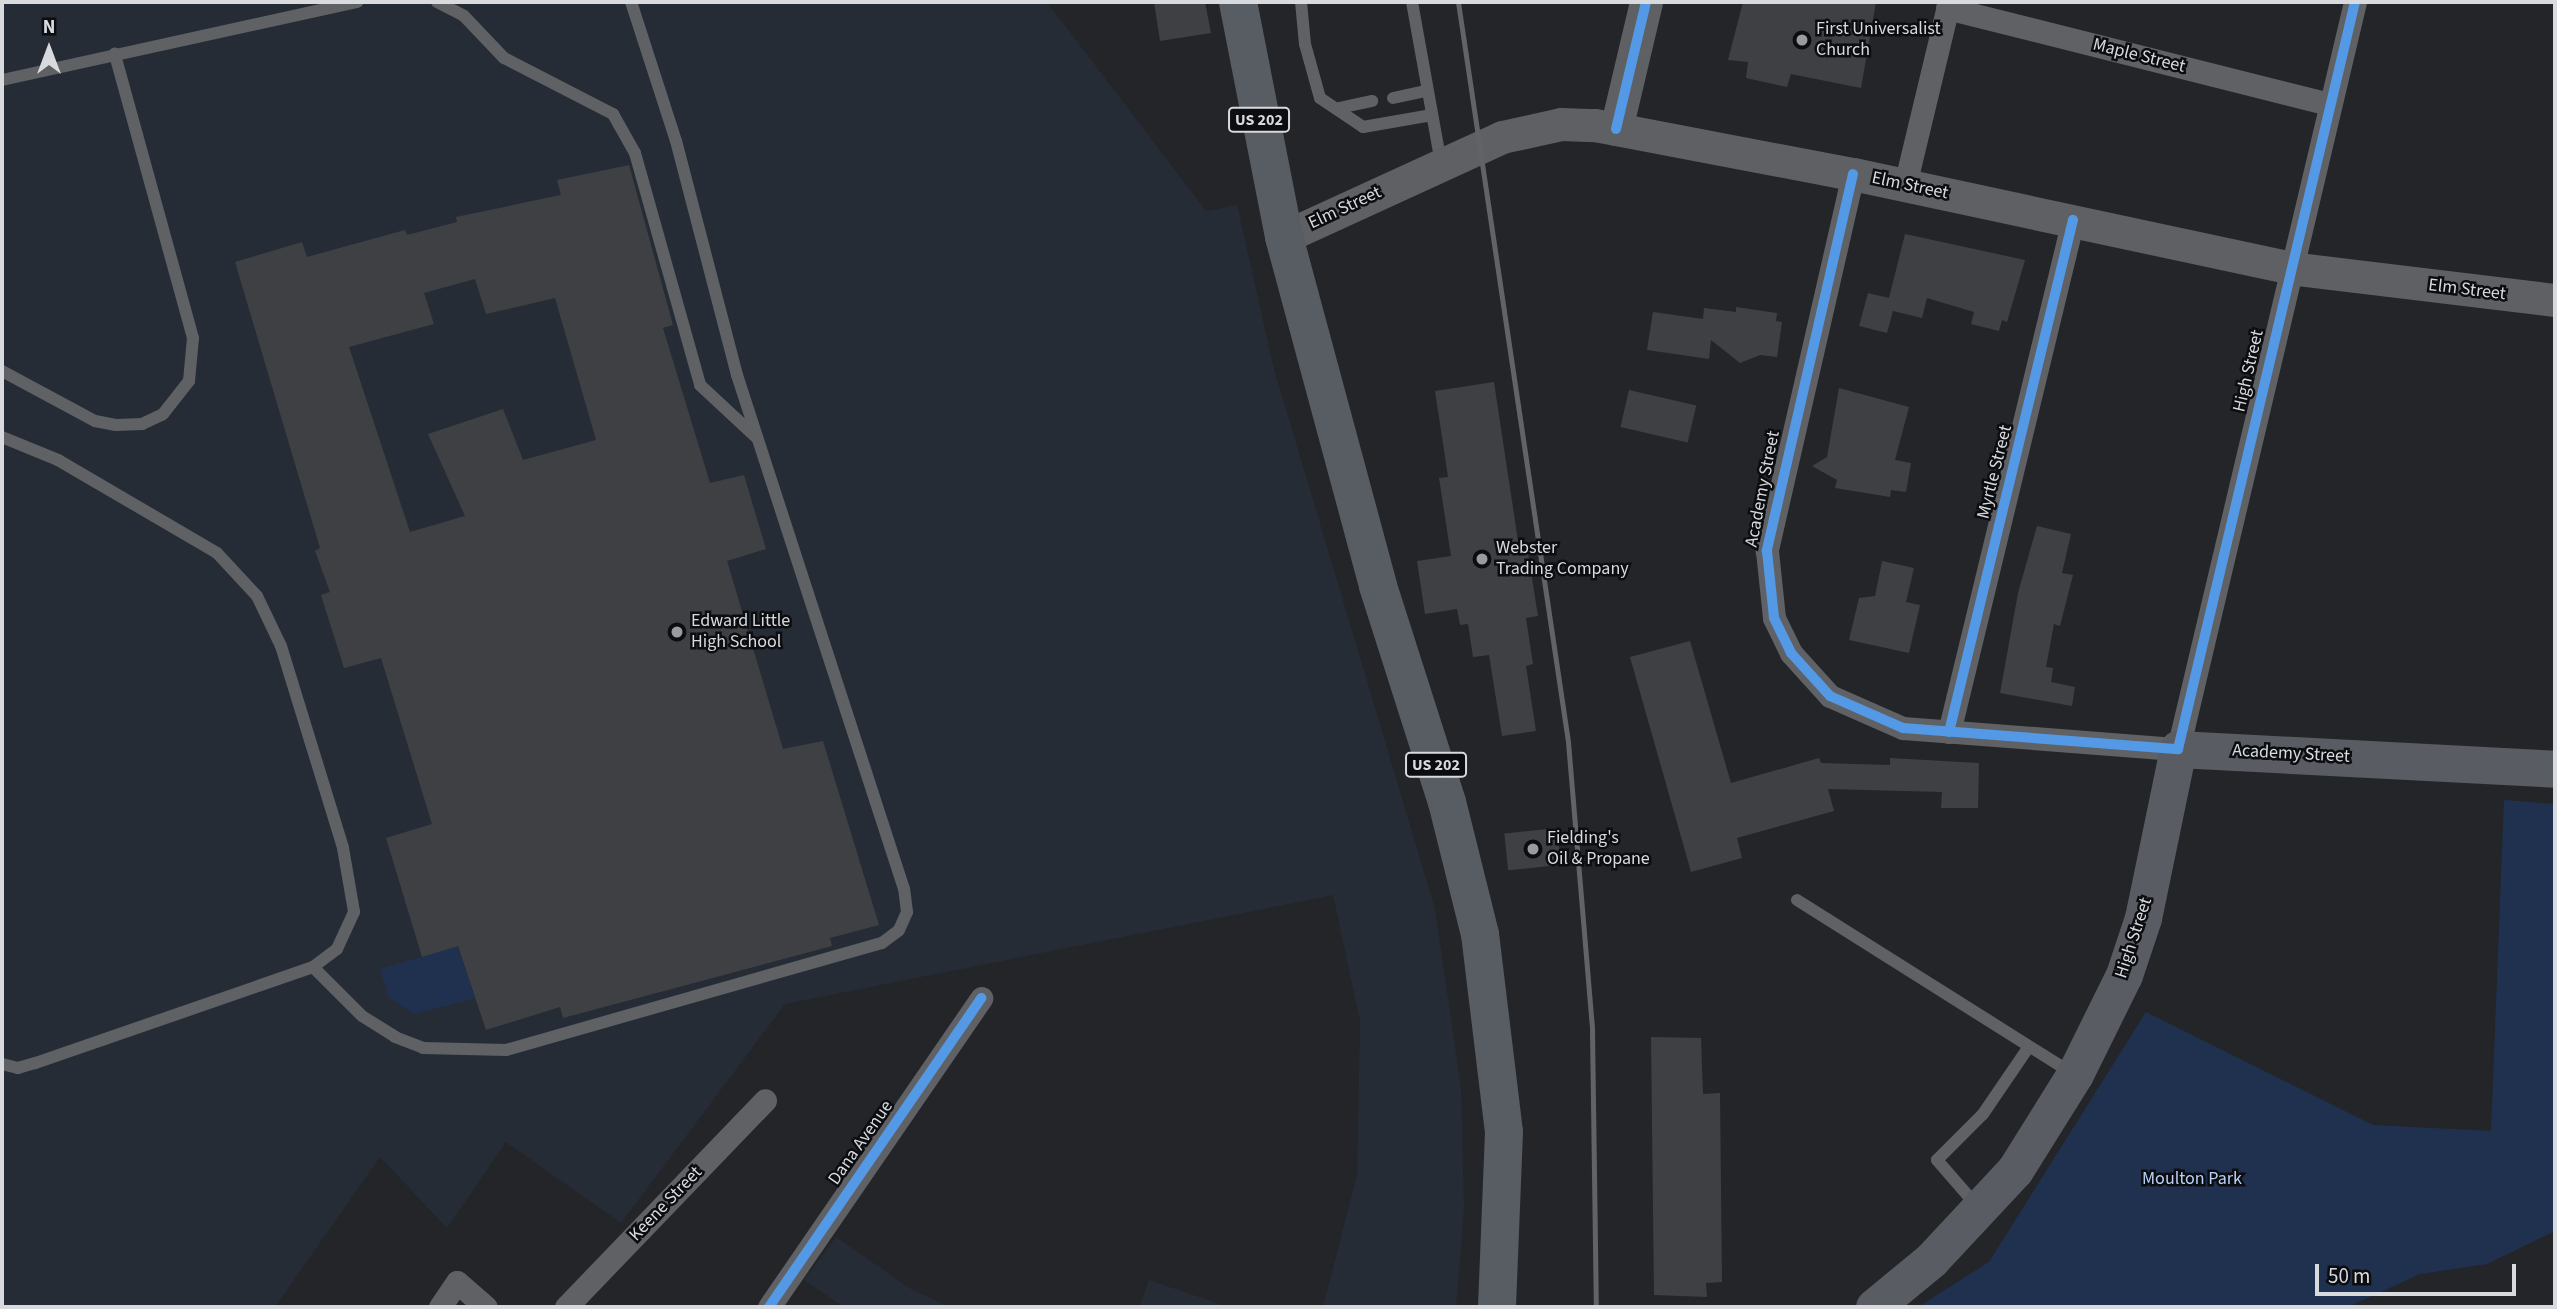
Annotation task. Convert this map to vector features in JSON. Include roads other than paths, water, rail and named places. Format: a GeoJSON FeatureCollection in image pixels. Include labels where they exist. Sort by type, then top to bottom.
{"type":"FeatureCollection","features":[{"type":"Feature","properties":{"kind":"highway","name":"US 202"},"geometry":{"type":"LineString","coordinates":[[1238,2],[1284,237],[1378,586],[1447,802],[1480,933],[1504,1132],[1497,1307]]}},
{"type":"Feature","properties":{"kind":"main road"},"geometry":{"type":"LineString","coordinates":[[1616,129],[1646,2]]}},
{"type":"Feature","properties":{"kind":"main road","name":"Elm Street"},"geometry":{"type":"LineString","coordinates":[[1284,237],[1441,163],[1532,128],[1561,124],[1616,129],[1853,174],[2290,268],[2555,300]]}},
{"type":"Feature","properties":{"kind":"main road","name":"Academy Street"},"geometry":{"type":"LineString","coordinates":[[2178,749],[2555,769]]}},
{"type":"Feature","properties":{"kind":"main road","name":"High Street"},"geometry":{"type":"LineString","coordinates":[[1875,1307],[1980,1209],[2015,1170],[2076,1074],[2124,975],[2143,918],[2178,749]]}},
{"type":"Feature","properties":{"kind":"street","name":"High Street"},"geometry":{"type":"LineString","coordinates":[[2178,749],[2355,2]]}},
{"type":"Feature","properties":{"kind":"street","name":"Maple Street"},"geometry":{"type":"LineString","coordinates":[[1948,5],[2330,104]]}},
{"type":"Feature","properties":{"kind":"street"},"geometry":{"type":"LineString","coordinates":[[1905,185],[1948,5]]}},
{"type":"Feature","properties":{"kind":"street","name":"Academy Street"},"geometry":{"type":"LineString","coordinates":[[1853,174],[1768,551],[1774,618],[1791,653],[1830,696],[1884,723],[1949,732],[2178,749]]}},
{"type":"Feature","properties":{"kind":"street","name":"Myrtle Street"},"geometry":{"type":"LineString","coordinates":[[1949,732],[2073,220]]}},
{"type":"Feature","properties":{"kind":"street","name":"Dana Avenue"},"geometry":{"type":"LineString","coordinates":[[769,1307],[981,998]]}},
{"type":"Feature","properties":{"kind":"street","name":"Keene Street"},"geometry":{"type":"LineString","coordinates":[[566,1307],[765,1100]]}},
{"type":"Feature","properties":{"kind":"street"},"geometry":{"type":"LineString","coordinates":[[440,1307],[457,1282],[486,1307]]}},
{"type":"Feature","properties":{"kind":"lane"},"geometry":{"type":"LineString","coordinates":[[2,80],[358,2]]}},
{"type":"Feature","properties":{"kind":"lane"},"geometry":{"type":"LineString","coordinates":[[438,2],[464,16],[504,58],[613,114],[635,153],[700,385],[758,438]]}},
{"type":"Feature","properties":{"kind":"lane"},"geometry":{"type":"LineString","coordinates":[[313,967],[362,1016],[395,1037],[423,1048],[506,1050],[882,943],[899,930],[907,912],[904,889],[758,438],[676,141],[631,2]]}},
{"type":"Feature","properties":{"kind":"lane"},"geometry":{"type":"LineString","coordinates":[[1301,2],[1305,44],[1320,98],[1339,108],[1363,127],[1432,115]]}},
{"type":"Feature","properties":{"kind":"lane"},"geometry":{"type":"LineString","coordinates":[[1412,2],[1441,163]]}},
{"type":"Feature","properties":{"kind":"lane"},"geometry":{"type":"LineString","coordinates":[[2,371],[95,421],[116,425],[142,424],[163,414],[189,382],[193,338],[116,54]]}},
{"type":"Feature","properties":{"kind":"lane"},"geometry":{"type":"LineString","coordinates":[[1393,98],[1427,92]]}},
{"type":"Feature","properties":{"kind":"lane"},"geometry":{"type":"LineString","coordinates":[[1339,108],[1372,101]]}},
{"type":"Feature","properties":{"kind":"lane"},"geometry":{"type":"LineString","coordinates":[[2,437],[67,464],[217,553],[241,575],[269,616],[352,884],[349,930],[337,949],[313,967],[35,1063],[2,1064]]}},
{"type":"Feature","properties":{"kind":"lane"},"geometry":{"type":"LineString","coordinates":[[1797,900],[2028,1048],[2076,1074]]}},
{"type":"Feature","properties":{"kind":"lane"},"geometry":{"type":"LineString","coordinates":[[1980,1209],[1937,1160],[1983,1114],[2028,1048]]}},
{"type":"Feature","properties":{"kind":"railway"},"geometry":{"type":"LineString","coordinates":[[1458,2],[1568,742],[1592,1030],[1596,1307]]}},
{"type":"Feature","properties":{"kind":"place","name":"First Universalist Church"},"geometry":{"type":"Point","coordinates":[1802,40]}},
{"type":"Feature","properties":{"kind":"place","name":"Webster Trading Company"},"geometry":{"type":"Point","coordinates":[1482,559]}},
{"type":"Feature","properties":{"kind":"place","name":"Edward Little High School"},"geometry":{"type":"Point","coordinates":[677,632]}},
{"type":"Feature","properties":{"kind":"place","name":"Fielding's Oil & Propane"},"geometry":{"type":"Point","coordinates":[1533,849]}},
{"type":"Feature","properties":{"kind":"park label","name":"Moulton Park"},"geometry":{"type":"Point","coordinates":[2192,1179]}}]}
